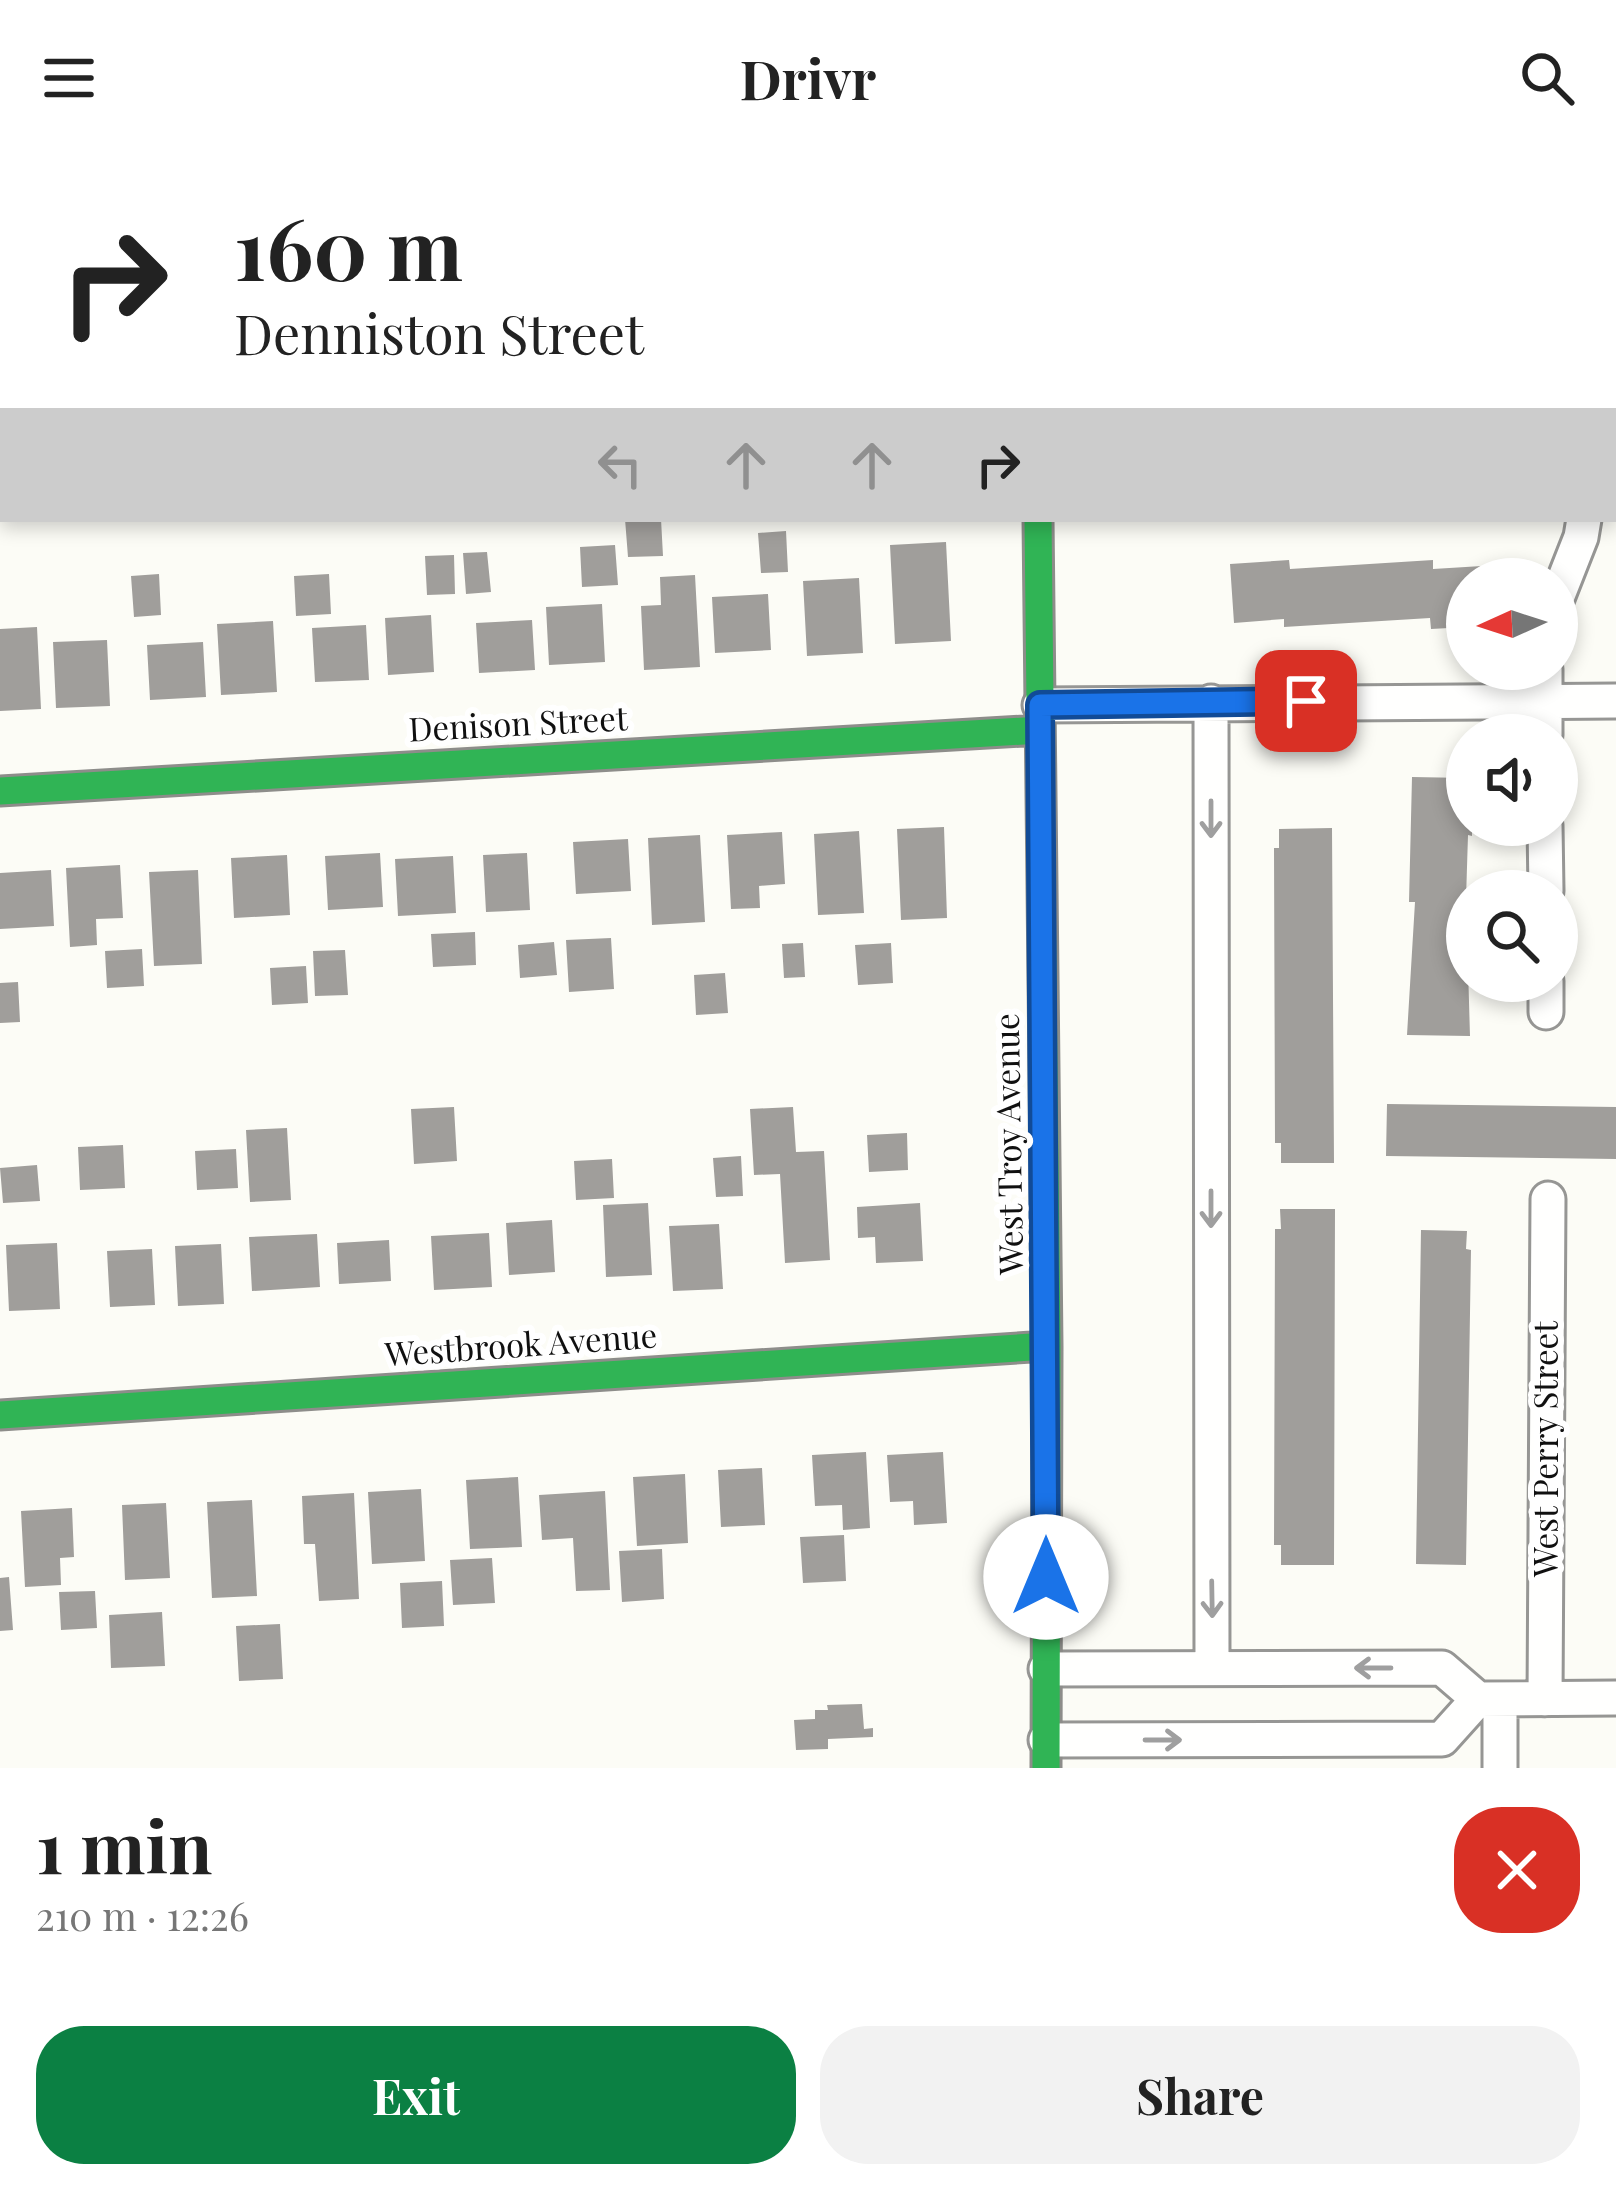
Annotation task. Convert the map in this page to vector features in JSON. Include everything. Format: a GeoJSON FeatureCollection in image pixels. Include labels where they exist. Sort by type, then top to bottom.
{"type":"FeatureCollection","features":[{"type":"Feature","properties":{"kind":"street","name":"West Troy Avenue"},"geometry":{"type":"LineString","coordinates":[[1038,522],[1047,1346],[1046,1754]]}},
{"type":"Feature","properties":{"kind":"street"},"geometry":{"type":"LineString","coordinates":[[1573,558],[1584,522]]}},
{"type":"Feature","properties":{"kind":"street"},"geometry":{"type":"LineString","coordinates":[[1040,717],[1446,689]]}},
{"type":"Feature","properties":{"kind":"street"},"geometry":{"type":"LineString","coordinates":[[1572,690],[1616,700]]}},
{"type":"Feature","properties":{"kind":"street"},"geometry":{"type":"LineString","coordinates":[[1211,702],[1212,1668]]}},
{"type":"Feature","properties":{"kind":"street","name":"Denison Street"},"geometry":{"type":"LineString","coordinates":[[0,790],[1040,717]]}},
{"type":"Feature","properties":{"kind":"street","name":"West Perry Street"},"geometry":{"type":"LineString","coordinates":[[1545,1699],[1548,1199]]}},
{"type":"Feature","properties":{"kind":"street","name":"Westbrook Avenue"},"geometry":{"type":"LineString","coordinates":[[0,1415],[1047,1346]]}},
{"type":"Feature","properties":{"kind":"street"},"geometry":{"type":"LineString","coordinates":[[1046,1669],[1442,1668],[1489,1699],[1616,1698]]}},
{"type":"Feature","properties":{"kind":"street"},"geometry":{"type":"LineString","coordinates":[[1046,1754],[1442,1739],[1489,1699]]}},
{"type":"Feature","properties":{"kind":"street"},"geometry":{"type":"LineString","coordinates":[[1489,1699],[1500,1768]]}},
{"type":"Feature","properties":{"kind":"building"},"geometry":{"type":"Polygon","coordinates":[[[625,522],[661,522],[663,556],[628,557],[625,522]]]}},
{"type":"Feature","properties":{"kind":"building"},"geometry":{"type":"Polygon","coordinates":[[[786,531],[788,572],[761,573],[758,533],[786,531]]]}},
{"type":"Feature","properties":{"kind":"building"},"geometry":{"type":"Polygon","coordinates":[[[946,542],[951,641],[895,644],[890,545],[946,542]]]}},
{"type":"Feature","properties":{"kind":"building"},"geometry":{"type":"Polygon","coordinates":[[[615,545],[618,585],[582,587],[580,547],[615,545]]]}},
{"type":"Feature","properties":{"kind":"building"},"geometry":{"type":"Polygon","coordinates":[[[487,552],[491,592],[466,594],[463,553],[487,552]]]}},
{"type":"Feature","properties":{"kind":"building"},"geometry":{"type":"Polygon","coordinates":[[[454,555],[455,594],[427,595],[425,556],[454,555]]]}},
{"type":"Feature","properties":{"kind":"building"},"geometry":{"type":"Polygon","coordinates":[[[1289,560],[1290,569],[1433,560],[1433,569],[1446,568],[1446,628],[1431,629],[1430,618],[1284,627],[1284,619],[1234,623],[1230,564],[1289,560]]]}},
{"type":"Feature","properties":{"kind":"building"},"geometry":{"type":"Polygon","coordinates":[[[159,574],[161,615],[134,617],[131,576],[159,574]]]}},
{"type":"Feature","properties":{"kind":"building"},"geometry":{"type":"Polygon","coordinates":[[[329,574],[331,614],[296,616],[294,576],[329,574]]]}},
{"type":"Feature","properties":{"kind":"building"},"geometry":{"type":"Polygon","coordinates":[[[695,575],[700,667],[644,670],[641,606],[661,605],[660,577],[695,575]]]}},
{"type":"Feature","properties":{"kind":"building"},"geometry":{"type":"Polygon","coordinates":[[[859,578],[863,653],[807,656],[803,581],[859,578]]]}},
{"type":"Feature","properties":{"kind":"building"},"geometry":{"type":"Polygon","coordinates":[[[768,594],[771,650],[715,653],[712,597],[768,594]]]}},
{"type":"Feature","properties":{"kind":"building"},"geometry":{"type":"Polygon","coordinates":[[[602,604],[605,662],[549,665],[546,607],[602,604]]]}},
{"type":"Feature","properties":{"kind":"building"},"geometry":{"type":"Polygon","coordinates":[[[431,615],[434,672],[388,675],[385,618],[431,615]]]}},
{"type":"Feature","properties":{"kind":"building"},"geometry":{"type":"Polygon","coordinates":[[[532,620],[535,670],[479,673],[476,623],[532,620]]]}},
{"type":"Feature","properties":{"kind":"building"},"geometry":{"type":"Polygon","coordinates":[[[273,621],[277,692],[221,695],[217,624],[273,621]]]}},
{"type":"Feature","properties":{"kind":"building"},"geometry":{"type":"Polygon","coordinates":[[[366,625],[369,680],[315,682],[312,628],[366,625]]]}},
{"type":"Feature","properties":{"kind":"building"},"geometry":{"type":"Polygon","coordinates":[[[37,627],[41,709],[0,711],[0,629],[37,627]]]}},
{"type":"Feature","properties":{"kind":"building"},"geometry":{"type":"Polygon","coordinates":[[[107,640],[110,706],[56,708],[53,642],[107,640]]]}},
{"type":"Feature","properties":{"kind":"building"},"geometry":{"type":"Polygon","coordinates":[[[203,642],[206,697],[150,700],[147,645],[203,642]]]}},
{"type":"Feature","properties":{"kind":"building"},"geometry":{"type":"Polygon","coordinates":[[[1412,777],[1446,778],[1446,846],[1468,846],[1467,870],[1446,870],[1446,1002],[1469,1002],[1470,1036],[1407,1035],[1415,902],[1409,902],[1412,777]]]}},
{"type":"Feature","properties":{"kind":"building"},"geometry":{"type":"Polygon","coordinates":[[[944,827],[947,918],[901,920],[897,829],[944,827]]]}},
{"type":"Feature","properties":{"kind":"building"},"geometry":{"type":"Polygon","coordinates":[[[1332,828],[1334,1163],[1281,1163],[1281,1143],[1275,1143],[1274,848],[1279,848],[1279,829],[1332,828]]]}},
{"type":"Feature","properties":{"kind":"building"},"geometry":{"type":"Polygon","coordinates":[[[859,831],[864,913],[818,915],[814,834],[859,831]]]}},
{"type":"Feature","properties":{"kind":"building"},"geometry":{"type":"Polygon","coordinates":[[[782,832],[785,884],[759,886],[760,908],[731,909],[727,835],[782,832]]]}},
{"type":"Feature","properties":{"kind":"building"},"geometry":{"type":"Polygon","coordinates":[[[700,835],[705,922],[652,925],[648,838],[700,835]]]}},
{"type":"Feature","properties":{"kind":"building"},"geometry":{"type":"Polygon","coordinates":[[[628,839],[631,891],[576,894],[573,842],[628,839]]]}},
{"type":"Feature","properties":{"kind":"building"},"geometry":{"type":"Polygon","coordinates":[[[380,853],[383,907],[328,910],[325,856],[380,853]]]}},
{"type":"Feature","properties":{"kind":"building"},"geometry":{"type":"Polygon","coordinates":[[[527,853],[530,910],[486,912],[483,855],[527,853]]]}},
{"type":"Feature","properties":{"kind":"building"},"geometry":{"type":"Polygon","coordinates":[[[287,855],[290,915],[234,918],[231,858],[287,855]]]}},
{"type":"Feature","properties":{"kind":"building"},"geometry":{"type":"Polygon","coordinates":[[[453,856],[456,913],[398,916],[395,859],[453,856]]]}},
{"type":"Feature","properties":{"kind":"building"},"geometry":{"type":"Polygon","coordinates":[[[120,865],[123,918],[96,919],[97,945],[70,947],[66,868],[120,865]]]}},
{"type":"Feature","properties":{"kind":"building"},"geometry":{"type":"Polygon","coordinates":[[[51,870],[54,926],[0,929],[0,873],[51,870]]]}},
{"type":"Feature","properties":{"kind":"building"},"geometry":{"type":"Polygon","coordinates":[[[198,870],[202,964],[154,966],[149,872],[198,870]]]}},
{"type":"Feature","properties":{"kind":"building"},"geometry":{"type":"Polygon","coordinates":[[[475,932],[476,965],[433,967],[431,934],[475,932]]]}},
{"type":"Feature","properties":{"kind":"building"},"geometry":{"type":"Polygon","coordinates":[[[611,938],[614,989],[569,992],[566,940],[611,938]]]}},
{"type":"Feature","properties":{"kind":"building"},"geometry":{"type":"Polygon","coordinates":[[[554,942],[557,975],[520,978],[518,945],[554,942]]]}},
{"type":"Feature","properties":{"kind":"building"},"geometry":{"type":"Polygon","coordinates":[[[803,943],[805,977],[784,978],[782,944],[803,943]]]}},
{"type":"Feature","properties":{"kind":"building"},"geometry":{"type":"Polygon","coordinates":[[[891,943],[893,983],[858,985],[855,945],[891,943]]]}},
{"type":"Feature","properties":{"kind":"building"},"geometry":{"type":"Polygon","coordinates":[[[142,949],[144,986],[107,988],[105,951],[142,949]]]}},
{"type":"Feature","properties":{"kind":"building"},"geometry":{"type":"Polygon","coordinates":[[[345,950],[348,995],[315,996],[313,951],[345,950]]]}},
{"type":"Feature","properties":{"kind":"building"},"geometry":{"type":"Polygon","coordinates":[[[306,966],[308,1003],[272,1005],[270,968],[306,966]]]}},
{"type":"Feature","properties":{"kind":"building"},"geometry":{"type":"Polygon","coordinates":[[[725,973],[728,1013],[696,1015],[694,975],[725,973]]]}},
{"type":"Feature","properties":{"kind":"building"},"geometry":{"type":"Polygon","coordinates":[[[18,982],[20,1022],[0,1023],[0,983],[18,982]]]}},
{"type":"Feature","properties":{"kind":"building"},"geometry":{"type":"Polygon","coordinates":[[[1387,1104],[1616,1107],[1616,1159],[1386,1156],[1387,1104]]]}},
{"type":"Feature","properties":{"kind":"building"},"geometry":{"type":"Polygon","coordinates":[[[454,1107],[457,1161],[414,1164],[411,1109],[454,1107]]]}},
{"type":"Feature","properties":{"kind":"building"},"geometry":{"type":"Polygon","coordinates":[[[793,1107],[796,1152],[824,1151],[830,1260],[785,1263],[780,1174],[754,1175],[750,1109],[793,1107]]]}},
{"type":"Feature","properties":{"kind":"building"},"geometry":{"type":"Polygon","coordinates":[[[287,1128],[291,1200],[250,1202],[246,1130],[287,1128]]]}},
{"type":"Feature","properties":{"kind":"building"},"geometry":{"type":"Polygon","coordinates":[[[907,1133],[908,1170],[869,1172],[867,1135],[907,1133]]]}},
{"type":"Feature","properties":{"kind":"building"},"geometry":{"type":"Polygon","coordinates":[[[123,1145],[125,1188],[80,1190],[78,1147],[123,1145]]]}},
{"type":"Feature","properties":{"kind":"building"},"geometry":{"type":"Polygon","coordinates":[[[236,1149],[238,1188],[197,1190],[195,1151],[236,1149]]]}},
{"type":"Feature","properties":{"kind":"building"},"geometry":{"type":"Polygon","coordinates":[[[741,1156],[743,1196],[716,1197],[713,1158],[741,1156]]]}},
{"type":"Feature","properties":{"kind":"building"},"geometry":{"type":"Polygon","coordinates":[[[612,1159],[614,1198],[576,1200],[574,1161],[612,1159]]]}},
{"type":"Feature","properties":{"kind":"building"},"geometry":{"type":"Polygon","coordinates":[[[37,1165],[40,1201],[3,1203],[0,1168],[37,1165]]]}},
{"type":"Feature","properties":{"kind":"building"},"geometry":{"type":"Polygon","coordinates":[[[648,1203],[652,1275],[606,1277],[603,1205],[648,1203]]]}},
{"type":"Feature","properties":{"kind":"building"},"geometry":{"type":"Polygon","coordinates":[[[920,1203],[923,1261],[876,1263],[875,1237],[858,1238],[857,1207],[920,1203]]]}},
{"type":"Feature","properties":{"kind":"building"},"geometry":{"type":"Polygon","coordinates":[[[1280,1209],[1335,1209],[1334,1565],[1281,1565],[1281,1545],[1274,1545],[1275,1229],[1281,1229],[1280,1209]]]}},
{"type":"Feature","properties":{"kind":"building"},"geometry":{"type":"Polygon","coordinates":[[[552,1220],[555,1272],[509,1275],[506,1223],[552,1220]]]}},
{"type":"Feature","properties":{"kind":"building"},"geometry":{"type":"Polygon","coordinates":[[[719,1224],[723,1289],[673,1291],[669,1226],[719,1224]]]}},
{"type":"Feature","properties":{"kind":"building"},"geometry":{"type":"Polygon","coordinates":[[[1421,1230],[1467,1231],[1466,1249],[1471,1250],[1466,1565],[1416,1564],[1421,1230]]]}},
{"type":"Feature","properties":{"kind":"building"},"geometry":{"type":"Polygon","coordinates":[[[489,1233],[492,1287],[434,1290],[431,1236],[489,1233]]]}},
{"type":"Feature","properties":{"kind":"building"},"geometry":{"type":"Polygon","coordinates":[[[317,1234],[320,1287],[252,1291],[249,1237],[317,1234]]]}},
{"type":"Feature","properties":{"kind":"building"},"geometry":{"type":"Polygon","coordinates":[[[389,1240],[391,1281],[339,1284],[337,1243],[389,1240]]]}},
{"type":"Feature","properties":{"kind":"building"},"geometry":{"type":"Polygon","coordinates":[[[57,1243],[60,1309],[9,1311],[6,1245],[57,1243]]]}},
{"type":"Feature","properties":{"kind":"building"},"geometry":{"type":"Polygon","coordinates":[[[221,1244],[224,1304],[178,1306],[175,1246],[221,1244]]]}},
{"type":"Feature","properties":{"kind":"building"},"geometry":{"type":"Polygon","coordinates":[[[152,1249],[155,1305],[110,1307],[107,1251],[152,1249]]]}},
{"type":"Feature","properties":{"kind":"building"},"geometry":{"type":"Polygon","coordinates":[[[866,1452],[870,1528],[843,1530],[842,1505],[815,1506],[812,1455],[866,1452]]]}},
{"type":"Feature","properties":{"kind":"building"},"geometry":{"type":"Polygon","coordinates":[[[943,1452],[947,1523],[914,1525],[913,1501],[890,1502],[887,1455],[943,1452]]]}},
{"type":"Feature","properties":{"kind":"building"},"geometry":{"type":"Polygon","coordinates":[[[762,1468],[765,1525],[721,1527],[718,1470],[762,1468]]]}},
{"type":"Feature","properties":{"kind":"building"},"geometry":{"type":"Polygon","coordinates":[[[685,1474],[688,1543],[637,1546],[633,1477],[685,1474]]]}},
{"type":"Feature","properties":{"kind":"building"},"geometry":{"type":"Polygon","coordinates":[[[518,1477],[522,1547],[470,1549],[466,1480],[518,1477]]]}},
{"type":"Feature","properties":{"kind":"building"},"geometry":{"type":"Polygon","coordinates":[[[421,1489],[425,1561],[372,1564],[368,1492],[421,1489]]]}},
{"type":"Feature","properties":{"kind":"building"},"geometry":{"type":"Polygon","coordinates":[[[605,1491],[610,1590],[576,1591],[573,1538],[542,1540],[539,1495],[605,1491]]]}},
{"type":"Feature","properties":{"kind":"building"},"geometry":{"type":"Polygon","coordinates":[[[354,1493],[359,1599],[319,1601],[315,1544],[304,1544],[302,1496],[354,1493]]]}},
{"type":"Feature","properties":{"kind":"building"},"geometry":{"type":"Polygon","coordinates":[[[252,1500],[257,1596],[212,1598],[207,1502],[252,1500]]]}},
{"type":"Feature","properties":{"kind":"building"},"geometry":{"type":"Polygon","coordinates":[[[166,1503],[170,1578],[125,1580],[122,1505],[166,1503]]]}},
{"type":"Feature","properties":{"kind":"building"},"geometry":{"type":"Polygon","coordinates":[[[72,1508],[74,1557],[60,1558],[61,1585],[25,1587],[21,1511],[72,1508]]]}},
{"type":"Feature","properties":{"kind":"building"},"geometry":{"type":"Polygon","coordinates":[[[844,1535],[846,1581],[803,1583],[800,1537],[844,1535]]]}},
{"type":"Feature","properties":{"kind":"building"},"geometry":{"type":"Polygon","coordinates":[[[662,1549],[664,1599],[622,1602],[619,1551],[662,1549]]]}},
{"type":"Feature","properties":{"kind":"building"},"geometry":{"type":"Polygon","coordinates":[[[492,1558],[495,1603],[453,1605],[450,1560],[492,1558]]]}},
{"type":"Feature","properties":{"kind":"building"},"geometry":{"type":"Polygon","coordinates":[[[9,1577],[13,1630],[0,1631],[0,1578],[9,1577]]]}},
{"type":"Feature","properties":{"kind":"building"},"geometry":{"type":"Polygon","coordinates":[[[442,1581],[444,1626],[402,1628],[400,1583],[442,1581]]]}},
{"type":"Feature","properties":{"kind":"building"},"geometry":{"type":"Polygon","coordinates":[[[95,1591],[97,1628],[61,1630],[59,1592],[95,1591]]]}},
{"type":"Feature","properties":{"kind":"building"},"geometry":{"type":"Polygon","coordinates":[[[162,1612],[165,1666],[111,1668],[109,1615],[162,1612]]]}},
{"type":"Feature","properties":{"kind":"building"},"geometry":{"type":"Polygon","coordinates":[[[280,1624],[283,1679],[239,1681],[236,1626],[280,1624]]]}},
{"type":"Feature","properties":{"kind":"building"},"geometry":{"type":"Polygon","coordinates":[[[862,1704],[864,1729],[873,1728],[873,1737],[828,1739],[828,1749],[796,1750],[794,1720],[815,1719],[815,1710],[828,1710],[827,1705],[862,1704]]]}},
{"type":"Feature","properties":{"kind":"traffic: fast"},"geometry":{"type":"LineString","coordinates":[[1038,522],[1047,1346],[1046,1768]]}},
{"type":"Feature","properties":{"kind":"traffic: fast"},"geometry":{"type":"LineString","coordinates":[[0,791],[1040,730]]}},
{"type":"Feature","properties":{"kind":"traffic: fast"},"geometry":{"type":"LineString","coordinates":[[0,1415],[1047,1346]]}},
{"type":"Feature","properties":{"kind":"route"},"geometry":{"type":"LineString","coordinates":[[1046,1577],[1040,705],[1306,701]]}}]}
